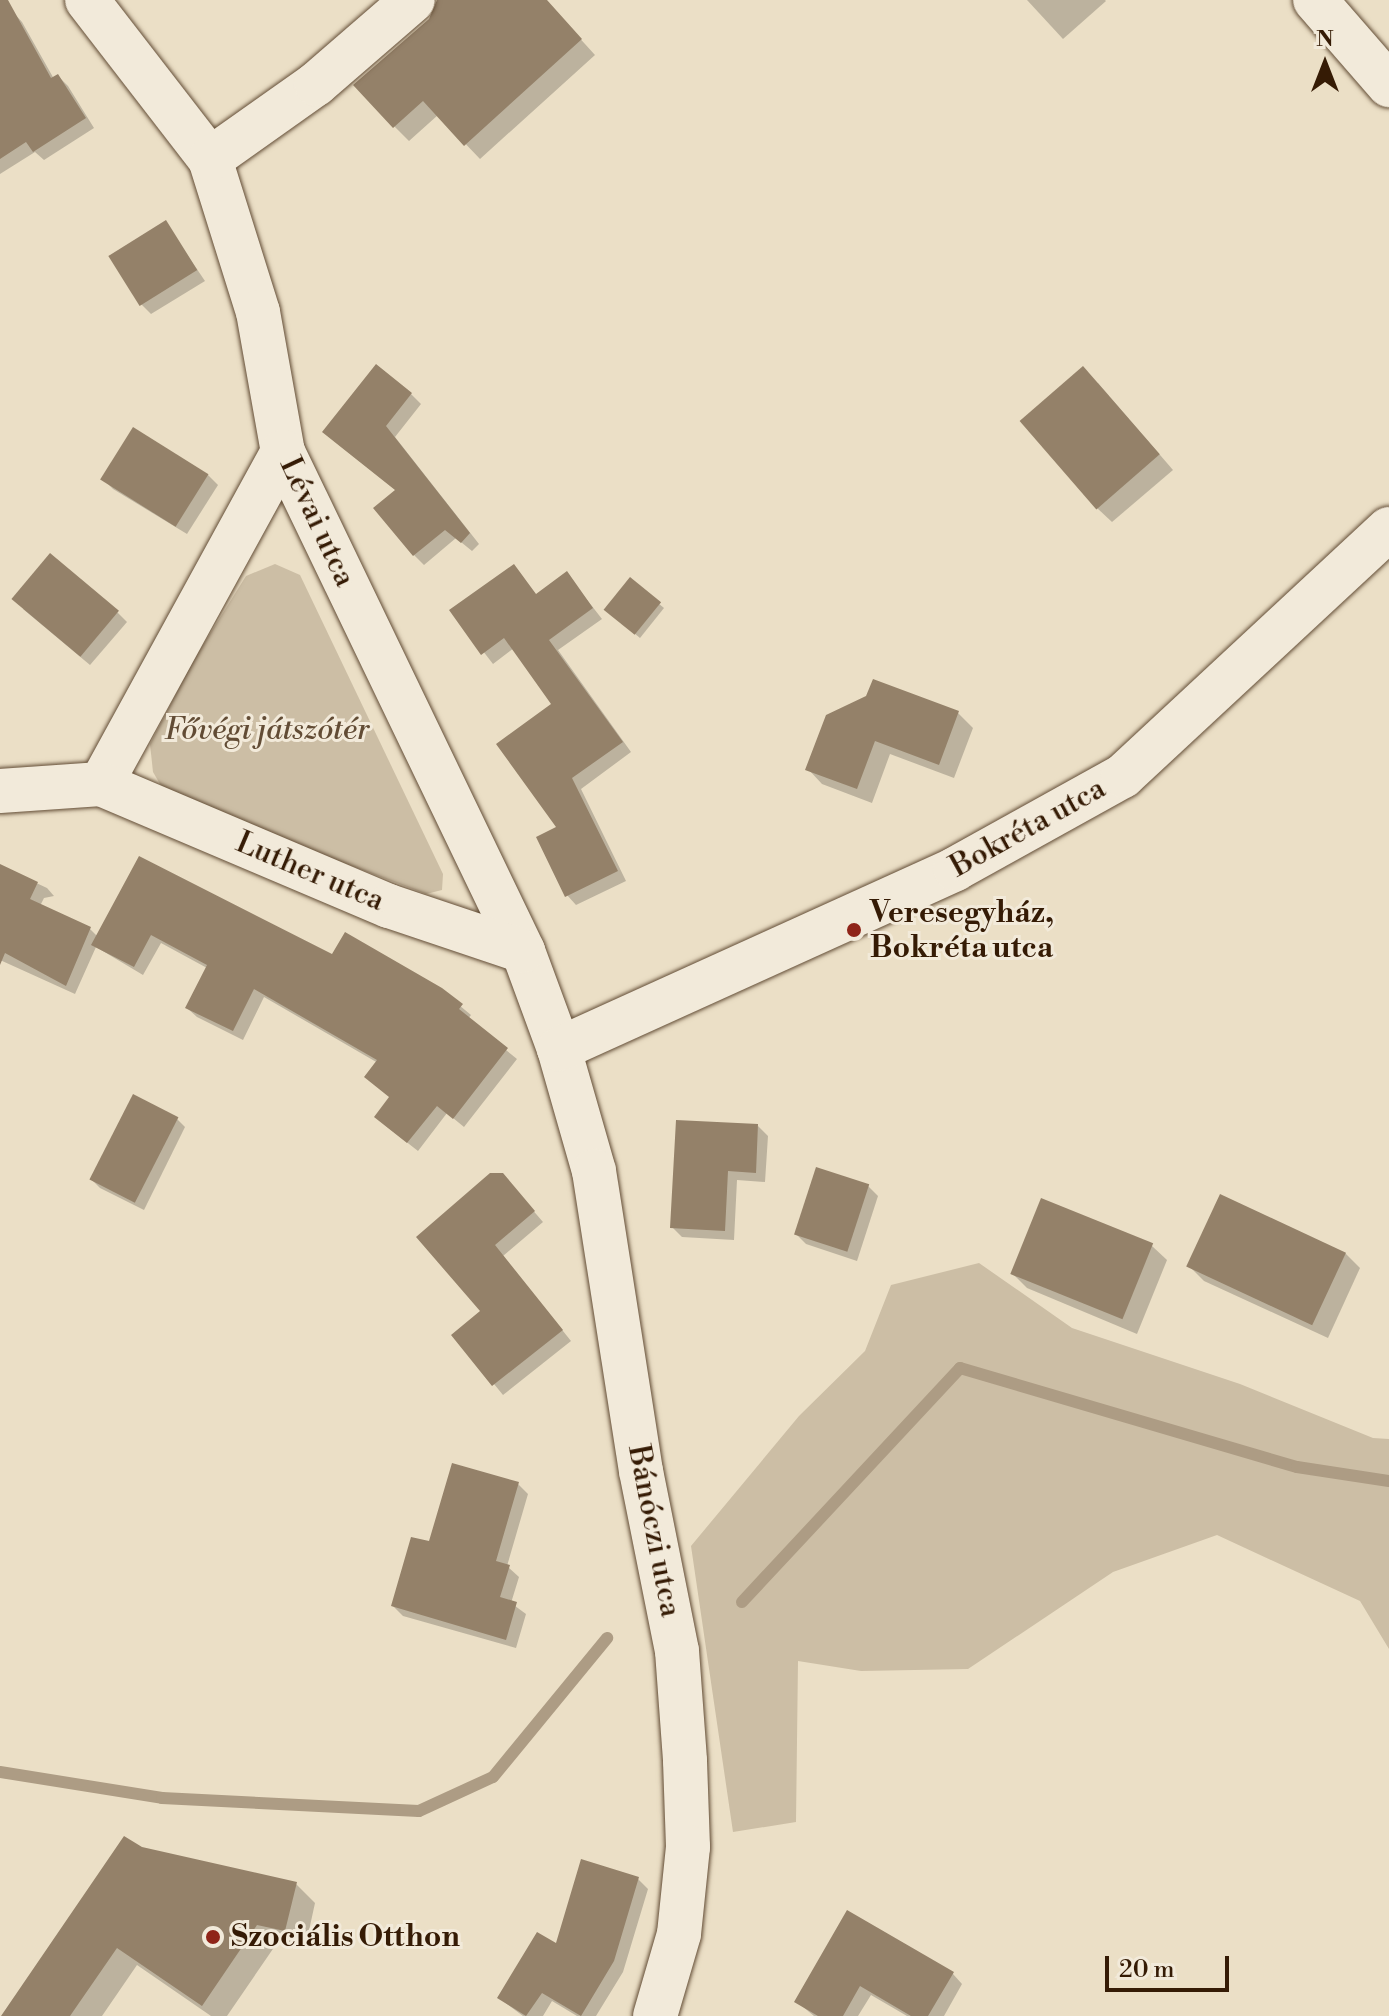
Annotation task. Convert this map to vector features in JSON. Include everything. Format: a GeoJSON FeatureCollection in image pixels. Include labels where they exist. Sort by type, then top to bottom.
{"type":"FeatureCollection","features":[{"type":"Feature","properties":{"kind":"street","name":"Lévai utca"},"geometry":{"type":"LineString","coordinates":[[87,0],[210,159],[258,312],[283,452],[523,951],[559,1049]]}},
{"type":"Feature","properties":{"kind":"street"},"geometry":{"type":"LineString","coordinates":[[210,159],[316,84],[413,0]]}},
{"type":"Feature","properties":{"kind":"street"},"geometry":{"type":"LineString","coordinates":[[1315,0],[1389,85]]}},
{"type":"Feature","properties":{"kind":"street"},"geometry":{"type":"LineString","coordinates":[[101,784],[283,452]]}},
{"type":"Feature","properties":{"kind":"street","name":"Bokréta utca"},"geometry":{"type":"LineString","coordinates":[[559,1049],[955,869],[1123,776],[1389,529]]}},
{"type":"Feature","properties":{"kind":"street","name":"Luther utca"},"geometry":{"type":"LineString","coordinates":[[0,791],[101,784],[389,906],[523,951]]}},
{"type":"Feature","properties":{"kind":"street","name":"Bánóczi utca"},"geometry":{"type":"LineString","coordinates":[[559,1049],[594,1171],[641,1471],[677,1651],[688,1847],[679,1934],[655,2016]]}},
{"type":"Feature","properties":{"kind":"green space","name":"Fővégi játszótér"},"geometry":{"type":"Polygon","coordinates":[[[275,564],[300,575],[443,874],[442,890],[426,894],[167,796],[153,772],[150,744],[193,661],[246,576],[275,564]]]}},
{"type":"Feature","properties":{"kind":"green space"},"geometry":{"type":"Polygon","coordinates":[[[979,1263],[1072,1328],[1240,1384],[1373,1438],[1389,1439],[1389,1649],[1360,1601],[1217,1535],[1113,1572],[968,1669],[861,1671],[798,1661],[796,1822],[733,1832],[691,1546],[799,1416],[865,1351],[891,1285],[979,1263]]]}},
{"type":"Feature","properties":{"kind":"building"},"geometry":{"type":"Polygon","coordinates":[[[0,0],[8,0],[51,78],[58,74],[86,118],[33,152],[26,142],[0,159],[0,0]]]}},
{"type":"Feature","properties":{"kind":"building"},"geometry":{"type":"Polygon","coordinates":[[[437,0],[547,0],[582,39],[464,146],[423,101],[393,128],[353,85],[429,19],[437,0]]]}},
{"type":"Feature","properties":{"kind":"building"},"geometry":{"type":"Polygon","coordinates":[[[166,220],[197,270],[140,306],[108,256],[166,220]]]}},
{"type":"Feature","properties":{"kind":"building"},"geometry":{"type":"Polygon","coordinates":[[[376,364],[412,393],[386,426],[470,533],[461,543],[445,530],[413,556],[373,508],[395,490],[322,432],[376,364]]]}},
{"type":"Feature","properties":{"kind":"building"},"geometry":{"type":"Polygon","coordinates":[[[1083,366],[1160,454],[1096,509],[1020,421],[1083,366]]]}},
{"type":"Feature","properties":{"kind":"building"},"geometry":{"type":"Polygon","coordinates":[[[133,427],[208,474],[176,527],[100,480],[133,427]]]}},
{"type":"Feature","properties":{"kind":"building"},"geometry":{"type":"Polygon","coordinates":[[[50,553],[119,611],[80,657],[11,599],[50,553]]]}},
{"type":"Feature","properties":{"kind":"building"},"geometry":{"type":"Polygon","coordinates":[[[514,564],[536,594],[567,571],[593,608],[549,640],[623,742],[572,778],[618,871],[565,897],[536,837],[556,827],[496,744],[551,704],[504,638],[481,655],[449,610],[514,564]]]}},
{"type":"Feature","properties":{"kind":"building"},"geometry":{"type":"Polygon","coordinates":[[[630,577],[661,602],[635,635],[604,610],[630,577]]]}},
{"type":"Feature","properties":{"kind":"building"},"geometry":{"type":"Polygon","coordinates":[[[873,679],[959,711],[939,765],[875,741],[857,789],[805,770],[826,715],[866,696],[873,679]]]}},
{"type":"Feature","properties":{"kind":"building"},"geometry":{"type":"Polygon","coordinates":[[[139,856],[332,954],[345,932],[442,988],[463,1004],[459,1009],[508,1048],[453,1119],[437,1106],[407,1143],[374,1117],[389,1097],[364,1077],[377,1060],[254,989],[233,1031],[185,1008],[207,965],[151,935],[134,967],[91,945],[139,856]]]}},
{"type":"Feature","properties":{"kind":"building"},"geometry":{"type":"Polygon","coordinates":[[[0,864],[38,882],[30,899],[91,927],[66,986],[5,953],[0,965],[0,864]]]}},
{"type":"Feature","properties":{"kind":"building"},"geometry":{"type":"Polygon","coordinates":[[[133,1094],[178,1117],[135,1203],[89,1180],[133,1094]]]}},
{"type":"Feature","properties":{"kind":"building"},"geometry":{"type":"Polygon","coordinates":[[[676,1120],[758,1124],[756,1173],[728,1171],[725,1231],[670,1228],[676,1120]]]}},
{"type":"Feature","properties":{"kind":"building"},"geometry":{"type":"Polygon","coordinates":[[[816,1167],[869,1184],[847,1252],[794,1235],[816,1167]]]}},
{"type":"Feature","properties":{"kind":"building"},"geometry":{"type":"Polygon","coordinates":[[[490,1173],[503,1173],[535,1211],[495,1245],[563,1330],[492,1386],[451,1335],[480,1311],[416,1237],[490,1173]]]}},
{"type":"Feature","properties":{"kind":"building"},"geometry":{"type":"Polygon","coordinates":[[[1220,1194],[1346,1253],[1312,1325],[1186,1267],[1220,1194]]]}},
{"type":"Feature","properties":{"kind":"building"},"geometry":{"type":"Polygon","coordinates":[[[1041,1198],[1153,1243],[1122,1319],[1010,1274],[1041,1198]]]}},
{"type":"Feature","properties":{"kind":"building"},"geometry":{"type":"Polygon","coordinates":[[[452,1463],[519,1482],[496,1561],[510,1565],[500,1597],[517,1602],[506,1640],[391,1606],[411,1537],[429,1541],[452,1463]]]}},
{"type":"Feature","properties":{"kind":"building"},"geometry":{"type":"Polygon","coordinates":[[[124,1836],[142,1847],[297,1882],[285,1931],[257,1925],[202,2006],[117,1948],[70,2016],[1,2016],[124,1836]]]}},
{"type":"Feature","properties":{"kind":"building"},"geometry":{"type":"Polygon","coordinates":[[[581,1859],[639,1877],[614,1961],[581,2016],[542,1993],[526,2016],[497,1998],[537,1932],[556,1943],[581,1859]]]}},
{"type":"Feature","properties":{"kind":"building"},"geometry":{"type":"Polygon","coordinates":[[[847,1910],[954,1972],[928,2016],[911,2016],[860,1986],[843,2016],[818,2016],[794,2002],[847,1910]]]}},
{"type":"Feature","properties":{"kind":"waterway"},"geometry":{"type":"LineString","coordinates":[[742,1602],[960,1368],[1297,1467],[1389,1481]]}},
{"type":"Feature","properties":{"kind":"waterway"},"geometry":{"type":"LineString","coordinates":[[0,1772],[162,1798],[419,1811],[493,1777],[607,1638]]}},
{"type":"Feature","properties":{"kind":"place","name":"Veresegyház, Bokréta utca"},"geometry":{"type":"Point","coordinates":[854,930]}},
{"type":"Feature","properties":{"kind":"place","name":"Szociális Otthon"},"geometry":{"type":"Point","coordinates":[213,1937]}}]}
